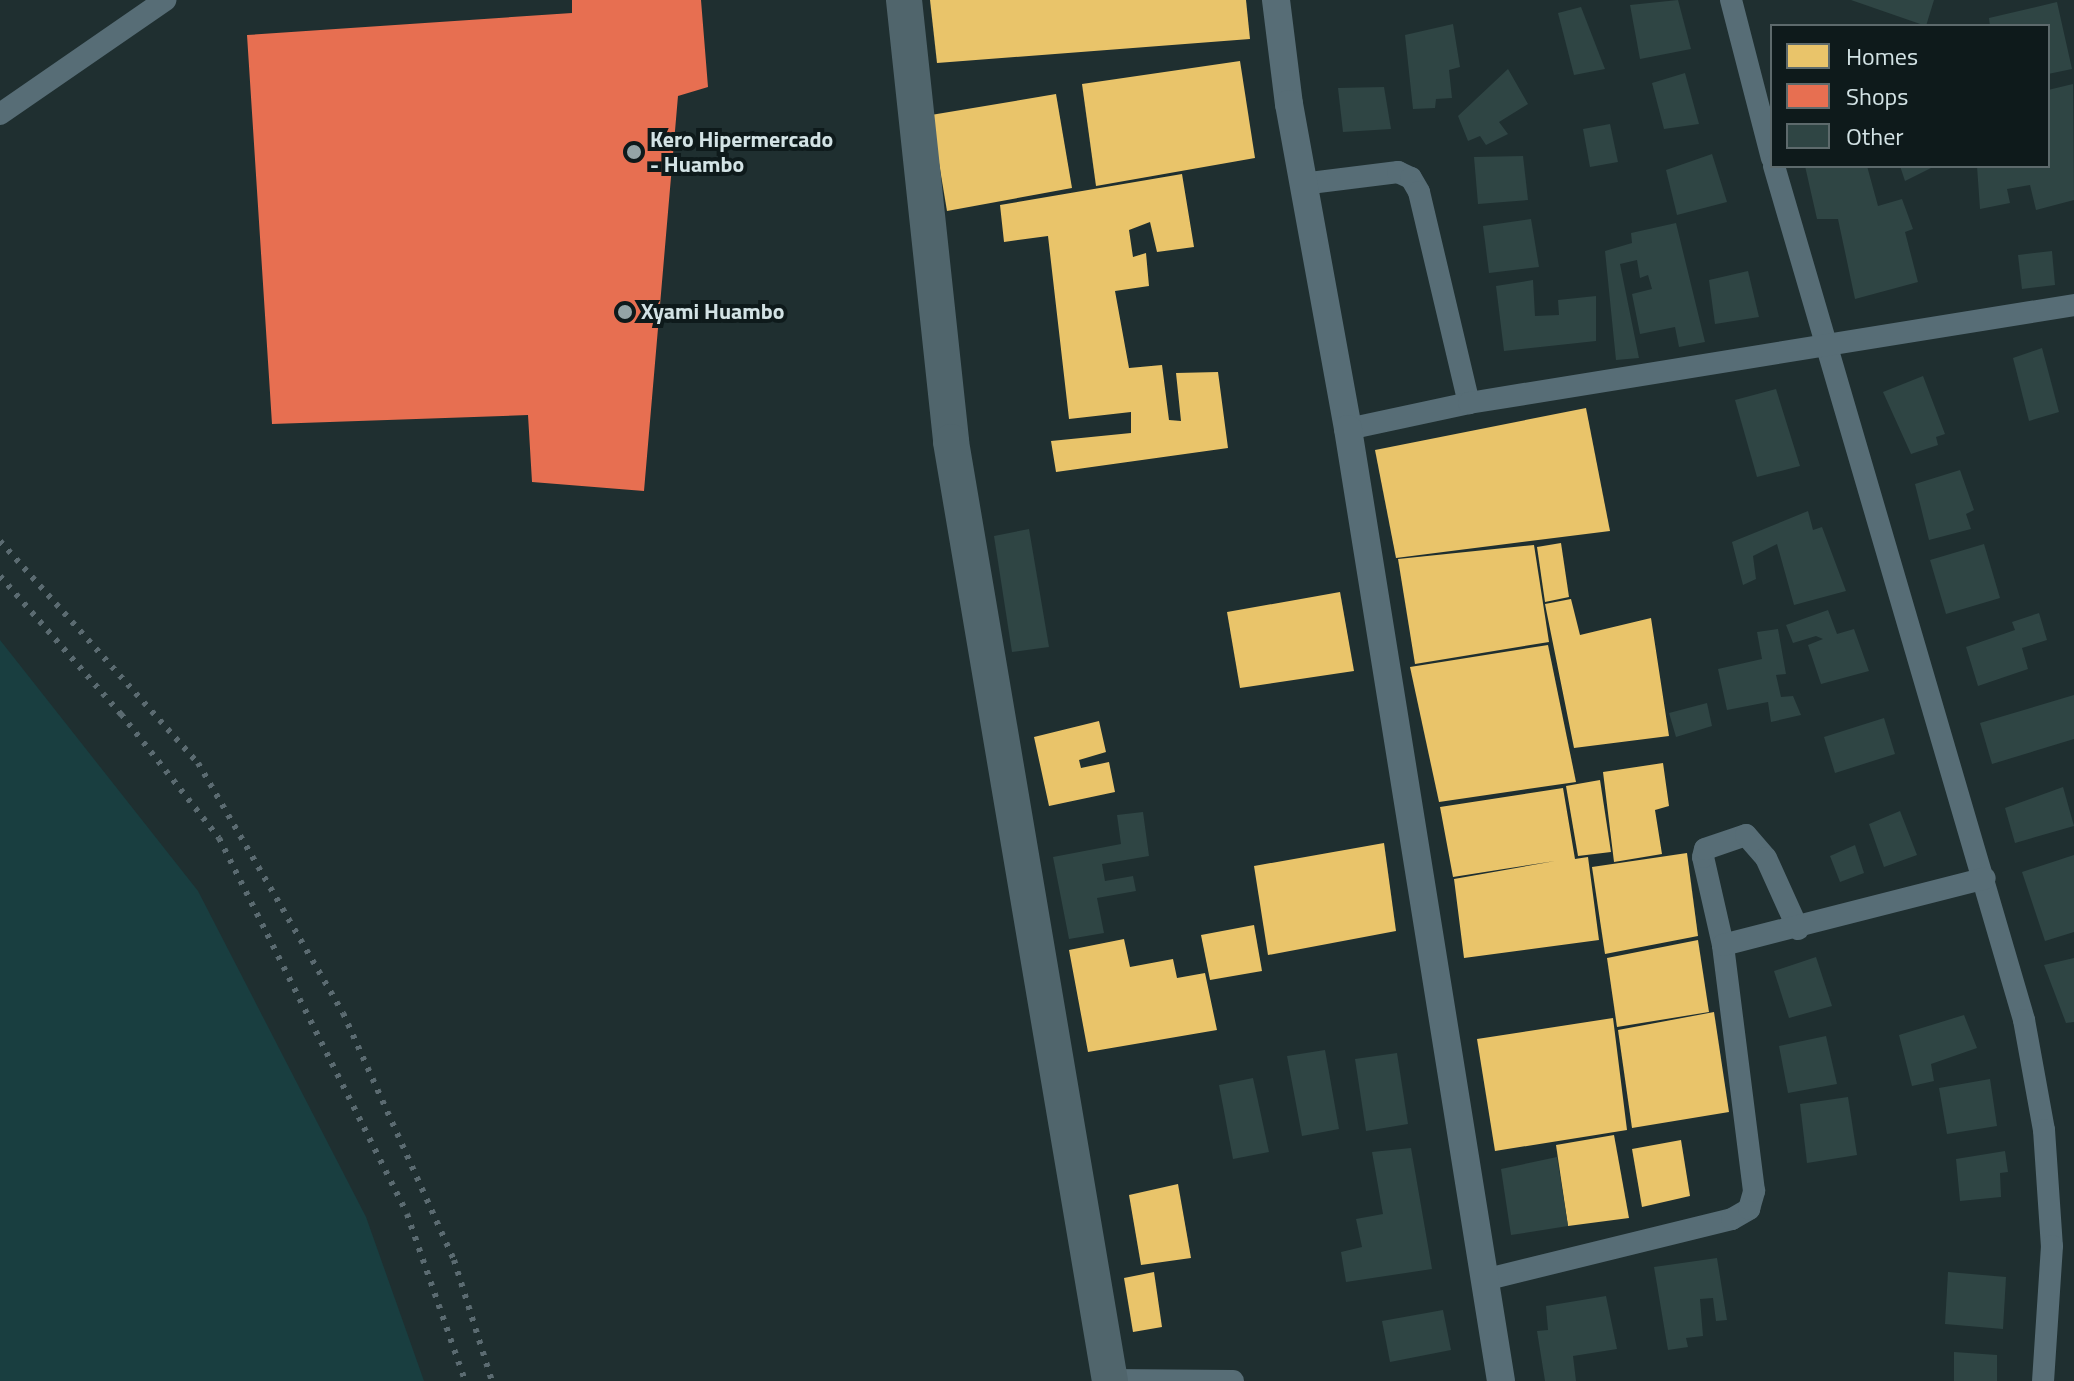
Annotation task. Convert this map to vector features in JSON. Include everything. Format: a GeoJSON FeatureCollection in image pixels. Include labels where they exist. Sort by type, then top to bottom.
{"type":"FeatureCollection","features":[{"type":"Feature","properties":{"kind":"main road"},"geometry":{"type":"LineString","coordinates":[[904,0],[951,442],[1110,1380]]}},
{"type":"Feature","properties":{"kind":"street"},"geometry":{"type":"LineString","coordinates":[[0,114],[165,0]]}},
{"type":"Feature","properties":{"kind":"street"},"geometry":{"type":"LineString","coordinates":[[1276,0],[1302,184],[1348,429],[1501,1381]]}},
{"type":"Feature","properties":{"kind":"street"},"geometry":{"type":"LineString","coordinates":[[1731,0],[1770,150]]}},
{"type":"Feature","properties":{"kind":"street"},"geometry":{"type":"LineString","coordinates":[[1775,168],[1825,347],[1985,878],[2024,1020],[2044,1130],[2052,1246],[2043,1381]]}},
{"type":"Feature","properties":{"kind":"street"},"geometry":{"type":"LineString","coordinates":[[1302,184],[1398,172],[1411,178],[1419,192],[1469,403]]}},
{"type":"Feature","properties":{"kind":"street"},"geometry":{"type":"LineString","coordinates":[[1348,429],[1469,403],[2074,305]]}},
{"type":"Feature","properties":{"kind":"street"},"geometry":{"type":"LineString","coordinates":[[1484,1280],[1732,1219],[1749,1209],[1754,1191],[1723,945],[1703,857],[1705,849],[1746,835],[1766,858],[1798,929]]}},
{"type":"Feature","properties":{"kind":"street"},"geometry":{"type":"LineString","coordinates":[[1723,945],[1798,929],[1985,878]]}},
{"type":"Feature","properties":{"kind":"street"},"geometry":{"type":"LineString","coordinates":[[1110,1380],[1233,1381]]}},
{"type":"Feature","properties":{"kind":"shaded area"},"geometry":{"type":"Polygon","coordinates":[[[0,640],[198,891],[366,1217],[424,1381],[0,1381],[0,640]]]}},
{"type":"Feature","properties":{"kind":"building: Homes"},"geometry":{"type":"Polygon","coordinates":[[[930,0],[1246,0],[1250,39],[937,63],[930,0]]]}},
{"type":"Feature","properties":{"kind":"building: Homes"},"geometry":{"type":"Polygon","coordinates":[[[1240,61],[1255,158],[1096,186],[1082,84],[1240,61]]]}},
{"type":"Feature","properties":{"kind":"building: Homes"},"geometry":{"type":"Polygon","coordinates":[[[1056,94],[1072,188],[947,211],[931,115],[1056,94]]]}},
{"type":"Feature","properties":{"kind":"building: Homes"},"geometry":{"type":"Polygon","coordinates":[[[1182,174],[1194,247],[1157,252],[1150,222],[1129,230],[1133,257],[1146,253],[1149,286],[1115,291],[1129,368],[1162,365],[1169,420],[1181,421],[1176,373],[1218,372],[1228,448],[1056,472],[1051,441],[1131,433],[1131,412],[1069,419],[1048,236],[1004,242],[1000,205],[1182,174]]]}},
{"type":"Feature","properties":{"kind":"building: Homes"},"geometry":{"type":"Polygon","coordinates":[[[1586,408],[1610,531],[1396,558],[1375,450],[1586,408]]]}},
{"type":"Feature","properties":{"kind":"building: Homes"},"geometry":{"type":"Polygon","coordinates":[[[1561,543],[1569,597],[1545,602],[1537,547],[1561,543]]]}},
{"type":"Feature","properties":{"kind":"building: Homes"},"geometry":{"type":"Polygon","coordinates":[[[1534,545],[1549,642],[1415,664],[1398,559],[1534,545]]]}},
{"type":"Feature","properties":{"kind":"building: Homes"},"geometry":{"type":"Polygon","coordinates":[[[1340,592],[1354,671],[1240,688],[1227,612],[1340,592]]]}},
{"type":"Feature","properties":{"kind":"building: Homes"},"geometry":{"type":"Polygon","coordinates":[[[1571,599],[1580,635],[1651,618],[1669,736],[1574,748],[1545,604],[1571,599]]]}},
{"type":"Feature","properties":{"kind":"building: Homes"},"geometry":{"type":"Polygon","coordinates":[[[1548,645],[1576,782],[1439,802],[1410,667],[1548,645]]]}},
{"type":"Feature","properties":{"kind":"building: Homes"},"geometry":{"type":"Polygon","coordinates":[[[1099,721],[1106,752],[1079,760],[1081,768],[1109,762],[1115,792],[1049,806],[1034,737],[1099,721]]]}},
{"type":"Feature","properties":{"kind":"building: Homes"},"geometry":{"type":"Polygon","coordinates":[[[1663,763],[1669,806],[1655,810],[1662,854],[1614,862],[1603,772],[1663,763]]]}},
{"type":"Feature","properties":{"kind":"building: Homes"},"geometry":{"type":"Polygon","coordinates":[[[1600,780],[1611,852],[1578,856],[1566,786],[1600,780]]]}},
{"type":"Feature","properties":{"kind":"building: Homes"},"geometry":{"type":"Polygon","coordinates":[[[1563,788],[1575,859],[1588,857],[1599,940],[1464,958],[1454,879],[1555,861],[1453,877],[1440,807],[1563,788]]]}},
{"type":"Feature","properties":{"kind":"building: Homes"},"geometry":{"type":"Polygon","coordinates":[[[1384,843],[1396,931],[1268,955],[1254,866],[1384,843]]]}},
{"type":"Feature","properties":{"kind":"building: Homes"},"geometry":{"type":"Polygon","coordinates":[[[1687,853],[1698,936],[1605,954],[1592,867],[1687,853]]]}},
{"type":"Feature","properties":{"kind":"building: Homes"},"geometry":{"type":"Polygon","coordinates":[[[1254,925],[1262,971],[1210,980],[1201,935],[1254,925]]]}},
{"type":"Feature","properties":{"kind":"building: Homes"},"geometry":{"type":"Polygon","coordinates":[[[1124,939],[1130,967],[1173,959],[1177,978],[1205,973],[1217,1030],[1088,1052],[1069,950],[1124,939]]]}},
{"type":"Feature","properties":{"kind":"building: Homes"},"geometry":{"type":"Polygon","coordinates":[[[1698,940],[1709,1012],[1617,1027],[1607,958],[1698,940]]]}},
{"type":"Feature","properties":{"kind":"building: Homes"},"geometry":{"type":"Polygon","coordinates":[[[1714,1012],[1729,1112],[1632,1128],[1618,1030],[1714,1012]]]}},
{"type":"Feature","properties":{"kind":"building: Homes"},"geometry":{"type":"Polygon","coordinates":[[[1613,1018],[1627,1130],[1495,1151],[1477,1039],[1613,1018]]]}},
{"type":"Feature","properties":{"kind":"building: Homes"},"geometry":{"type":"Polygon","coordinates":[[[1614,1135],[1629,1218],[1568,1226],[1556,1145],[1614,1135]]]}},
{"type":"Feature","properties":{"kind":"building: Homes"},"geometry":{"type":"Polygon","coordinates":[[[1681,1140],[1690,1196],[1642,1207],[1632,1149],[1681,1140]]]}},
{"type":"Feature","properties":{"kind":"building: Homes"},"geometry":{"type":"Polygon","coordinates":[[[1178,1184],[1191,1258],[1141,1265],[1129,1195],[1178,1184]]]}},
{"type":"Feature","properties":{"kind":"building: Homes"},"geometry":{"type":"Polygon","coordinates":[[[1154,1272],[1162,1327],[1133,1332],[1124,1278],[1154,1272]]]}},
{"type":"Feature","properties":{"kind":"building: Shops"},"geometry":{"type":"Polygon","coordinates":[[[572,0],[701,0],[708,87],[678,96],[644,491],[532,482],[528,415],[272,424],[247,35],[572,13],[572,0]]]}},
{"type":"Feature","properties":{"kind":"building: Other"},"geometry":{"type":"Polygon","coordinates":[[[1678,0],[1691,49],[1640,59],[1630,5],[1678,0]]]}},
{"type":"Feature","properties":{"kind":"building: Other"},"geometry":{"type":"Polygon","coordinates":[[[1851,0],[1934,0],[1927,24],[1851,0]]]}},
{"type":"Feature","properties":{"kind":"building: Other"},"geometry":{"type":"Polygon","coordinates":[[[2057,2],[2072,69],[2050,74],[2050,24],[1990,24],[1989,18],[2057,2]]]}},
{"type":"Feature","properties":{"kind":"building: Other"},"geometry":{"type":"Polygon","coordinates":[[[1581,7],[1605,69],[1574,75],[1558,13],[1581,7]]]}},
{"type":"Feature","properties":{"kind":"building: Other"},"geometry":{"type":"Polygon","coordinates":[[[1453,24],[1460,67],[1449,70],[1452,98],[1436,99],[1435,108],[1413,109],[1405,35],[1453,24]]]}},
{"type":"Feature","properties":{"kind":"building: Other"},"geometry":{"type":"Polygon","coordinates":[[[1508,69],[1528,104],[1499,122],[1508,134],[1486,145],[1480,136],[1468,141],[1458,116],[1508,69]]]}},
{"type":"Feature","properties":{"kind":"building: Other"},"geometry":{"type":"Polygon","coordinates":[[[1685,73],[1699,124],[1664,129],[1652,83],[1685,73]]]}},
{"type":"Feature","properties":{"kind":"building: Other"},"geometry":{"type":"Polygon","coordinates":[[[2073,84],[2074,200],[2036,210],[2030,185],[2007,189],[2010,203],[1980,209],[1977,168],[2050,168],[2050,90],[2073,84]]]}},
{"type":"Feature","properties":{"kind":"building: Other"},"geometry":{"type":"Polygon","coordinates":[[[1384,87],[1391,129],[1343,132],[1338,88],[1384,87]]]}},
{"type":"Feature","properties":{"kind":"building: Other"},"geometry":{"type":"Polygon","coordinates":[[[1610,124],[1618,162],[1590,167],[1583,129],[1610,124]]]}},
{"type":"Feature","properties":{"kind":"building: Other"},"geometry":{"type":"Polygon","coordinates":[[[1712,154],[1727,202],[1677,215],[1666,170],[1712,154]]]}},
{"type":"Feature","properties":{"kind":"building: Other"},"geometry":{"type":"Polygon","coordinates":[[[1523,156],[1528,200],[1478,204],[1474,157],[1523,156]]]}},
{"type":"Feature","properties":{"kind":"building: Other"},"geometry":{"type":"Polygon","coordinates":[[[1805,168],[1868,168],[1878,206],[1902,199],[1913,229],[1905,232],[1918,282],[1855,299],[1838,219],[1817,219],[1805,168]]]}},
{"type":"Feature","properties":{"kind":"building: Other"},"geometry":{"type":"Polygon","coordinates":[[[1901,168],[1931,168],[1905,181],[1901,168]]]}},
{"type":"Feature","properties":{"kind":"building: Other"},"geometry":{"type":"Polygon","coordinates":[[[1531,219],[1539,267],[1489,273],[1483,226],[1531,219]]]}},
{"type":"Feature","properties":{"kind":"building: Other"},"geometry":{"type":"Polygon","coordinates":[[[1676,223],[1705,342],[1679,347],[1675,327],[1640,334],[1632,294],[1652,289],[1648,275],[1640,278],[1637,260],[1620,264],[1639,358],[1616,360],[1605,251],[1632,243],[1631,233],[1676,223]]]}},
{"type":"Feature","properties":{"kind":"building: Other"},"geometry":{"type":"Polygon","coordinates":[[[2052,251],[2055,285],[2022,289],[2018,255],[2052,251]]]}},
{"type":"Feature","properties":{"kind":"building: Other"},"geometry":{"type":"Polygon","coordinates":[[[1748,271],[1759,317],[1715,324],[1709,280],[1748,271]]]}},
{"type":"Feature","properties":{"kind":"building: Other"},"geometry":{"type":"Polygon","coordinates":[[[1533,280],[1535,316],[1559,315],[1558,300],[1596,296],[1596,341],[1504,351],[1496,286],[1533,280]]]}},
{"type":"Feature","properties":{"kind":"building: Other"},"geometry":{"type":"Polygon","coordinates":[[[2042,348],[2059,412],[2029,421],[2013,358],[2042,348]]]}},
{"type":"Feature","properties":{"kind":"building: Other"},"geometry":{"type":"Polygon","coordinates":[[[1923,376],[1945,434],[1936,437],[1938,445],[1911,454],[1883,392],[1923,376]]]}},
{"type":"Feature","properties":{"kind":"building: Other"},"geometry":{"type":"Polygon","coordinates":[[[1776,389],[1800,466],[1757,477],[1735,400],[1776,389]]]}},
{"type":"Feature","properties":{"kind":"building: Other"},"geometry":{"type":"Polygon","coordinates":[[[1960,470],[1974,510],[1966,514],[1971,529],[1929,540],[1915,484],[1960,470]]]}},
{"type":"Feature","properties":{"kind":"building: Other"},"geometry":{"type":"Polygon","coordinates":[[[1808,511],[1813,530],[1822,527],[1846,591],[1794,605],[1777,544],[1753,556],[1756,579],[1743,585],[1732,542],[1808,511]]]}},
{"type":"Feature","properties":{"kind":"building: Other"},"geometry":{"type":"Polygon","coordinates":[[[1029,529],[1049,647],[1012,652],[994,536],[1029,529]]]}},
{"type":"Feature","properties":{"kind":"building: Other"},"geometry":{"type":"Polygon","coordinates":[[[1984,544],[2000,598],[1946,614],[1930,560],[1984,544]]]}},
{"type":"Feature","properties":{"kind":"building: Other"},"geometry":{"type":"Polygon","coordinates":[[[1828,610],[1837,634],[1854,629],[1869,671],[1821,684],[1808,645],[1823,639],[1816,636],[1793,643],[1786,625],[1828,610]]]}},
{"type":"Feature","properties":{"kind":"building: Other"},"geometry":{"type":"Polygon","coordinates":[[[2039,613],[2047,640],[2022,648],[2028,669],[1978,686],[1966,647],[2015,630],[2012,622],[2039,613]]]}},
{"type":"Feature","properties":{"kind":"building: Other"},"geometry":{"type":"Polygon","coordinates":[[[1778,629],[1786,674],[1776,675],[1781,697],[1793,696],[1801,715],[1771,722],[1768,702],[1727,710],[1718,669],[1762,659],[1757,632],[1778,629]]]}},
{"type":"Feature","properties":{"kind":"building: Other"},"geometry":{"type":"Polygon","coordinates":[[[2074,695],[2074,739],[1992,764],[1980,723],[2074,695]]]}},
{"type":"Feature","properties":{"kind":"building: Other"},"geometry":{"type":"Polygon","coordinates":[[[1707,703],[1712,726],[1676,737],[1669,713],[1707,703]]]}},
{"type":"Feature","properties":{"kind":"building: Other"},"geometry":{"type":"Polygon","coordinates":[[[1884,718],[1895,754],[1835,773],[1824,737],[1884,718]]]}},
{"type":"Feature","properties":{"kind":"building: Other"},"geometry":{"type":"Polygon","coordinates":[[[2063,787],[2074,826],[2015,843],[2005,808],[2063,787]]]}},
{"type":"Feature","properties":{"kind":"building: Other"},"geometry":{"type":"Polygon","coordinates":[[[1900,811],[1917,855],[1884,867],[1869,824],[1900,811]]]}},
{"type":"Feature","properties":{"kind":"building: Other"},"geometry":{"type":"Polygon","coordinates":[[[1143,812],[1149,856],[1102,864],[1105,881],[1133,876],[1136,891],[1097,898],[1104,933],[1069,939],[1053,857],[1121,844],[1117,815],[1143,812]]]}},
{"type":"Feature","properties":{"kind":"building: Other"},"geometry":{"type":"Polygon","coordinates":[[[1855,845],[1864,873],[1840,882],[1830,856],[1855,845]]]}},
{"type":"Feature","properties":{"kind":"building: Other"},"geometry":{"type":"Polygon","coordinates":[[[2074,855],[2074,932],[2045,941],[2022,872],[2074,855]]]}},
{"type":"Feature","properties":{"kind":"building: Other"},"geometry":{"type":"Polygon","coordinates":[[[1816,957],[1832,1006],[1789,1018],[1774,971],[1816,957]]]}},
{"type":"Feature","properties":{"kind":"building: Other"},"geometry":{"type":"Polygon","coordinates":[[[2074,958],[2074,1022],[2066,1023],[2044,965],[2074,958]]]}},
{"type":"Feature","properties":{"kind":"building: Other"},"geometry":{"type":"Polygon","coordinates":[[[1964,1015],[1977,1048],[1931,1064],[1934,1081],[1912,1086],[1899,1035],[1964,1015]]]}},
{"type":"Feature","properties":{"kind":"building: Other"},"geometry":{"type":"Polygon","coordinates":[[[1826,1036],[1837,1084],[1788,1093],[1779,1046],[1826,1036]]]}},
{"type":"Feature","properties":{"kind":"building: Other"},"geometry":{"type":"Polygon","coordinates":[[[1325,1050],[1339,1129],[1302,1136],[1287,1056],[1325,1050]]]}},
{"type":"Feature","properties":{"kind":"building: Other"},"geometry":{"type":"Polygon","coordinates":[[[1397,1053],[1408,1124],[1366,1131],[1355,1059],[1397,1053]]]}},
{"type":"Feature","properties":{"kind":"building: Other"},"geometry":{"type":"Polygon","coordinates":[[[1253,1078],[1269,1152],[1233,1159],[1219,1085],[1253,1078]]]}},
{"type":"Feature","properties":{"kind":"building: Other"},"geometry":{"type":"Polygon","coordinates":[[[1990,1079],[1997,1126],[1947,1134],[1939,1088],[1990,1079]]]}},
{"type":"Feature","properties":{"kind":"building: Other"},"geometry":{"type":"Polygon","coordinates":[[[1848,1097],[1857,1155],[1807,1163],[1800,1104],[1848,1097]]]}},
{"type":"Feature","properties":{"kind":"building: Other"},"geometry":{"type":"Polygon","coordinates":[[[1411,1148],[1432,1269],[1346,1282],[1341,1252],[1362,1247],[1356,1219],[1383,1214],[1372,1152],[1411,1148]]]}},
{"type":"Feature","properties":{"kind":"building: Other"},"geometry":{"type":"Polygon","coordinates":[[[2005,1151],[2008,1172],[2000,1173],[2001,1197],[1960,1201],[1956,1159],[2005,1151]]]}},
{"type":"Feature","properties":{"kind":"building: Other"},"geometry":{"type":"Polygon","coordinates":[[[1557,1157],[1568,1226],[1511,1235],[1501,1169],[1557,1157]]]}},
{"type":"Feature","properties":{"kind":"building: Other"},"geometry":{"type":"Polygon","coordinates":[[[1717,1258],[1727,1320],[1716,1321],[1713,1298],[1700,1299],[1703,1336],[1686,1338],[1688,1347],[1668,1350],[1654,1267],[1717,1258]]]}},
{"type":"Feature","properties":{"kind":"building: Other"},"geometry":{"type":"Polygon","coordinates":[[[1948,1272],[2006,1277],[2003,1329],[1945,1324],[1948,1272]]]}},
{"type":"Feature","properties":{"kind":"building: Other"},"geometry":{"type":"Polygon","coordinates":[[[1606,1296],[1617,1349],[1573,1356],[1576,1381],[1545,1381],[1537,1331],[1548,1330],[1546,1306],[1606,1296]]]}},
{"type":"Feature","properties":{"kind":"building: Other"},"geometry":{"type":"Polygon","coordinates":[[[1443,1310],[1451,1350],[1390,1362],[1382,1321],[1443,1310]]]}},
{"type":"Feature","properties":{"kind":"building: Other"},"geometry":{"type":"Polygon","coordinates":[[[1954,1352],[1997,1355],[1997,1381],[1954,1381],[1954,1352]]]}},
{"type":"Feature","properties":{"kind":"railway"},"geometry":{"type":"LineString","coordinates":[[0,541],[198,763],[343,1013],[454,1260],[492,1381]]}},
{"type":"Feature","properties":{"kind":"railway"},"geometry":{"type":"LineString","coordinates":[[0,576],[121,714],[219,838],[407,1214],[465,1381]]}},
{"type":"Feature","properties":{"kind":"place","name":"Kero Hipermercado - Huambo"},"geometry":{"type":"Point","coordinates":[634,152]}},
{"type":"Feature","properties":{"kind":"place","name":"Xyami Huambo"},"geometry":{"type":"Point","coordinates":[625,312]}}]}
